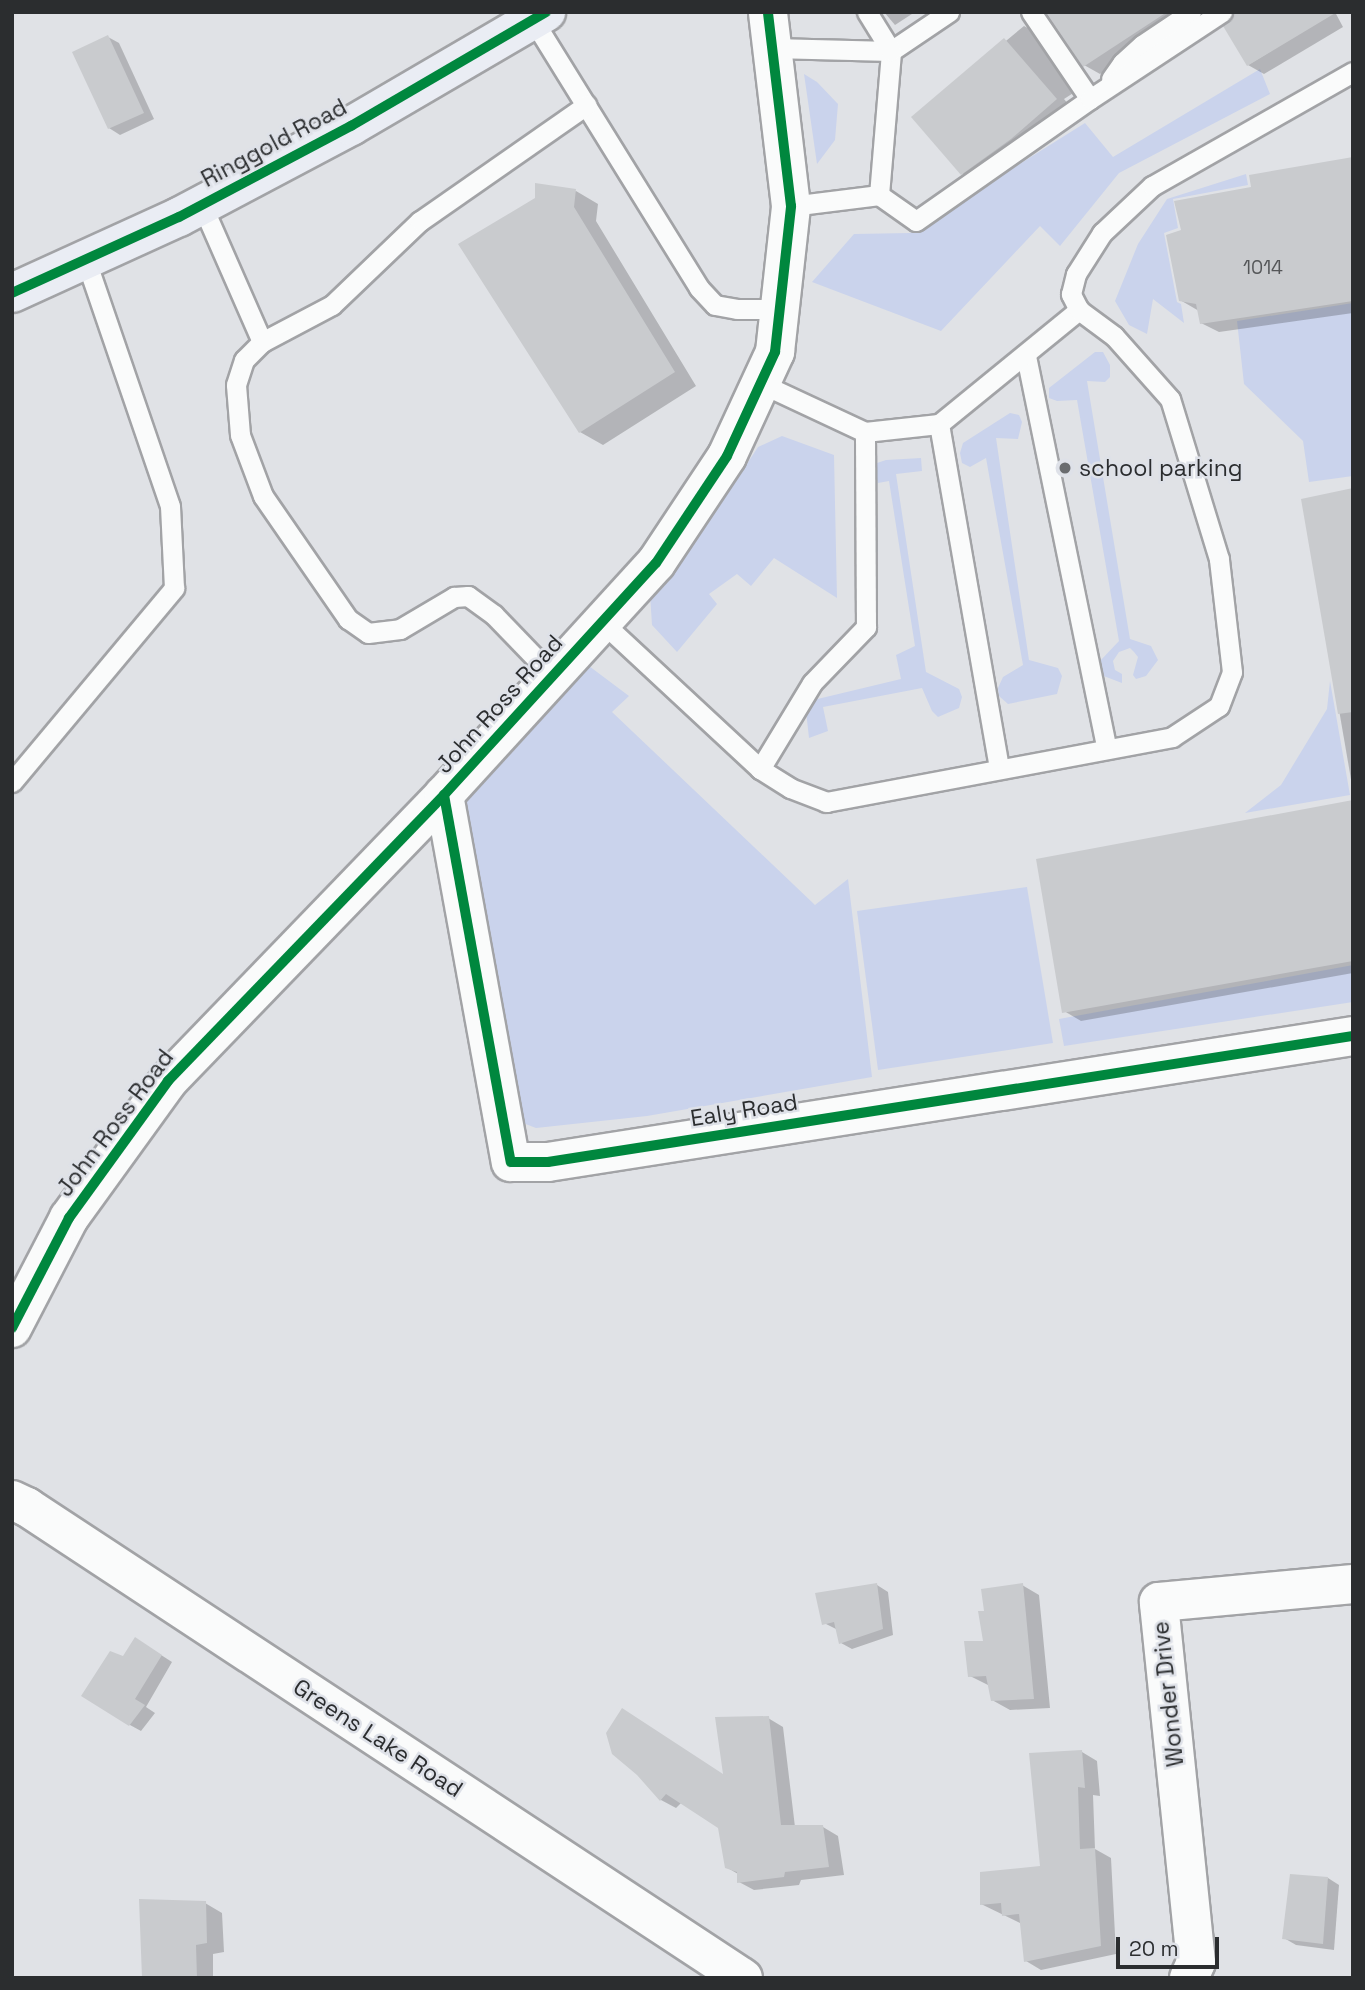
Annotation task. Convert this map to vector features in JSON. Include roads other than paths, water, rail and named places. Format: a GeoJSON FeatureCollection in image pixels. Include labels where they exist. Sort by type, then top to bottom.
{"type":"FeatureCollection","features":[{"type":"Feature","properties":{"kind":"main road","name":"Ringgold Road"},"geometry":{"type":"LineString","coordinates":[[12,293],[202,205],[351,126],[539,16]]}},
{"type":"Feature","properties":{"kind":"street","name":"John Ross Road"},"geometry":{"type":"LineString","coordinates":[[12,1328],[69,1218],[168,1081],[444,795],[602,622],[663,552],[727,456],[775,352],[791,206],[770,30]]}},
{"type":"Feature","properties":{"kind":"street","name":"Ealy Road"},"geometry":{"type":"LineString","coordinates":[[444,795],[510,1162],[548,1162],[1353,1036]]}},
{"type":"Feature","properties":{"kind":"street","name":"Greens Lake Road"},"geometry":{"type":"LineString","coordinates":[[12,1500],[27,1507],[743,1978]]}},
{"type":"Feature","properties":{"kind":"street","name":"Wonder Drive"},"geometry":{"type":"LineString","coordinates":[[1189,1978],[1196,1962],[1159,1602],[1353,1584]]}},
{"type":"Feature","properties":{"kind":"lane"},"geometry":{"type":"LineString","coordinates":[[867,12],[891,51],[879,195]]}},
{"type":"Feature","properties":{"kind":"lane"},"geometry":{"type":"LineString","coordinates":[[891,51],[925,19],[949,12]]}},
{"type":"Feature","properties":{"kind":"lane"},"geometry":{"type":"LineString","coordinates":[[1031,12],[1098,94]]}},
{"type":"Feature","properties":{"kind":"lane"},"geometry":{"type":"LineString","coordinates":[[1098,94],[1122,63],[1142,44],[1191,12]]}},
{"type":"Feature","properties":{"kind":"lane"},"geometry":{"type":"LineString","coordinates":[[791,206],[879,195],[916,221],[1098,94],[1222,12]]}},
{"type":"Feature","properties":{"kind":"lane"},"geometry":{"type":"LineString","coordinates":[[539,16],[586,105],[699,288],[715,305],[737,309],[779,309]]}},
{"type":"Feature","properties":{"kind":"lane"},"geometry":{"type":"LineString","coordinates":[[770,30],[891,51]]}},
{"type":"Feature","properties":{"kind":"lane"},"geometry":{"type":"LineString","coordinates":[[602,622],[760,769],[790,788],[826,802],[1172,737],[1219,706],[1232,672],[1219,559],[1170,399],[1114,335],[1079,310],[1071,294],[1076,274],[1102,233],[1152,186],[1353,72]]}},
{"type":"Feature","properties":{"kind":"lane"},"geometry":{"type":"LineString","coordinates":[[553,676],[494,615],[468,596],[454,597],[400,629],[368,633],[348,619],[264,496],[240,435],[236,385],[244,360],[262,342],[332,305],[420,221],[586,105]]}},
{"type":"Feature","properties":{"kind":"lane"},"geometry":{"type":"LineString","coordinates":[[202,205],[262,342]]}},
{"type":"Feature","properties":{"kind":"lane"},"geometry":{"type":"LineString","coordinates":[[12,782],[174,588],[170,506],[86,260]]}},
{"type":"Feature","properties":{"kind":"lane"},"geometry":{"type":"LineString","coordinates":[[760,383],[865,432],[939,424],[1026,356],[1079,310]]}},
{"type":"Feature","properties":{"kind":"lane"},"geometry":{"type":"LineString","coordinates":[[1026,356],[1107,749]]}},
{"type":"Feature","properties":{"kind":"lane"},"geometry":{"type":"LineString","coordinates":[[939,424],[999,769]]}},
{"type":"Feature","properties":{"kind":"lane"},"geometry":{"type":"LineString","coordinates":[[760,769],[812,683],[866,627],[865,432]]}},
{"type":"Feature","properties":{"kind":"place","name":"school parking"},"geometry":{"type":"Point","coordinates":[1065,468]}}]}
